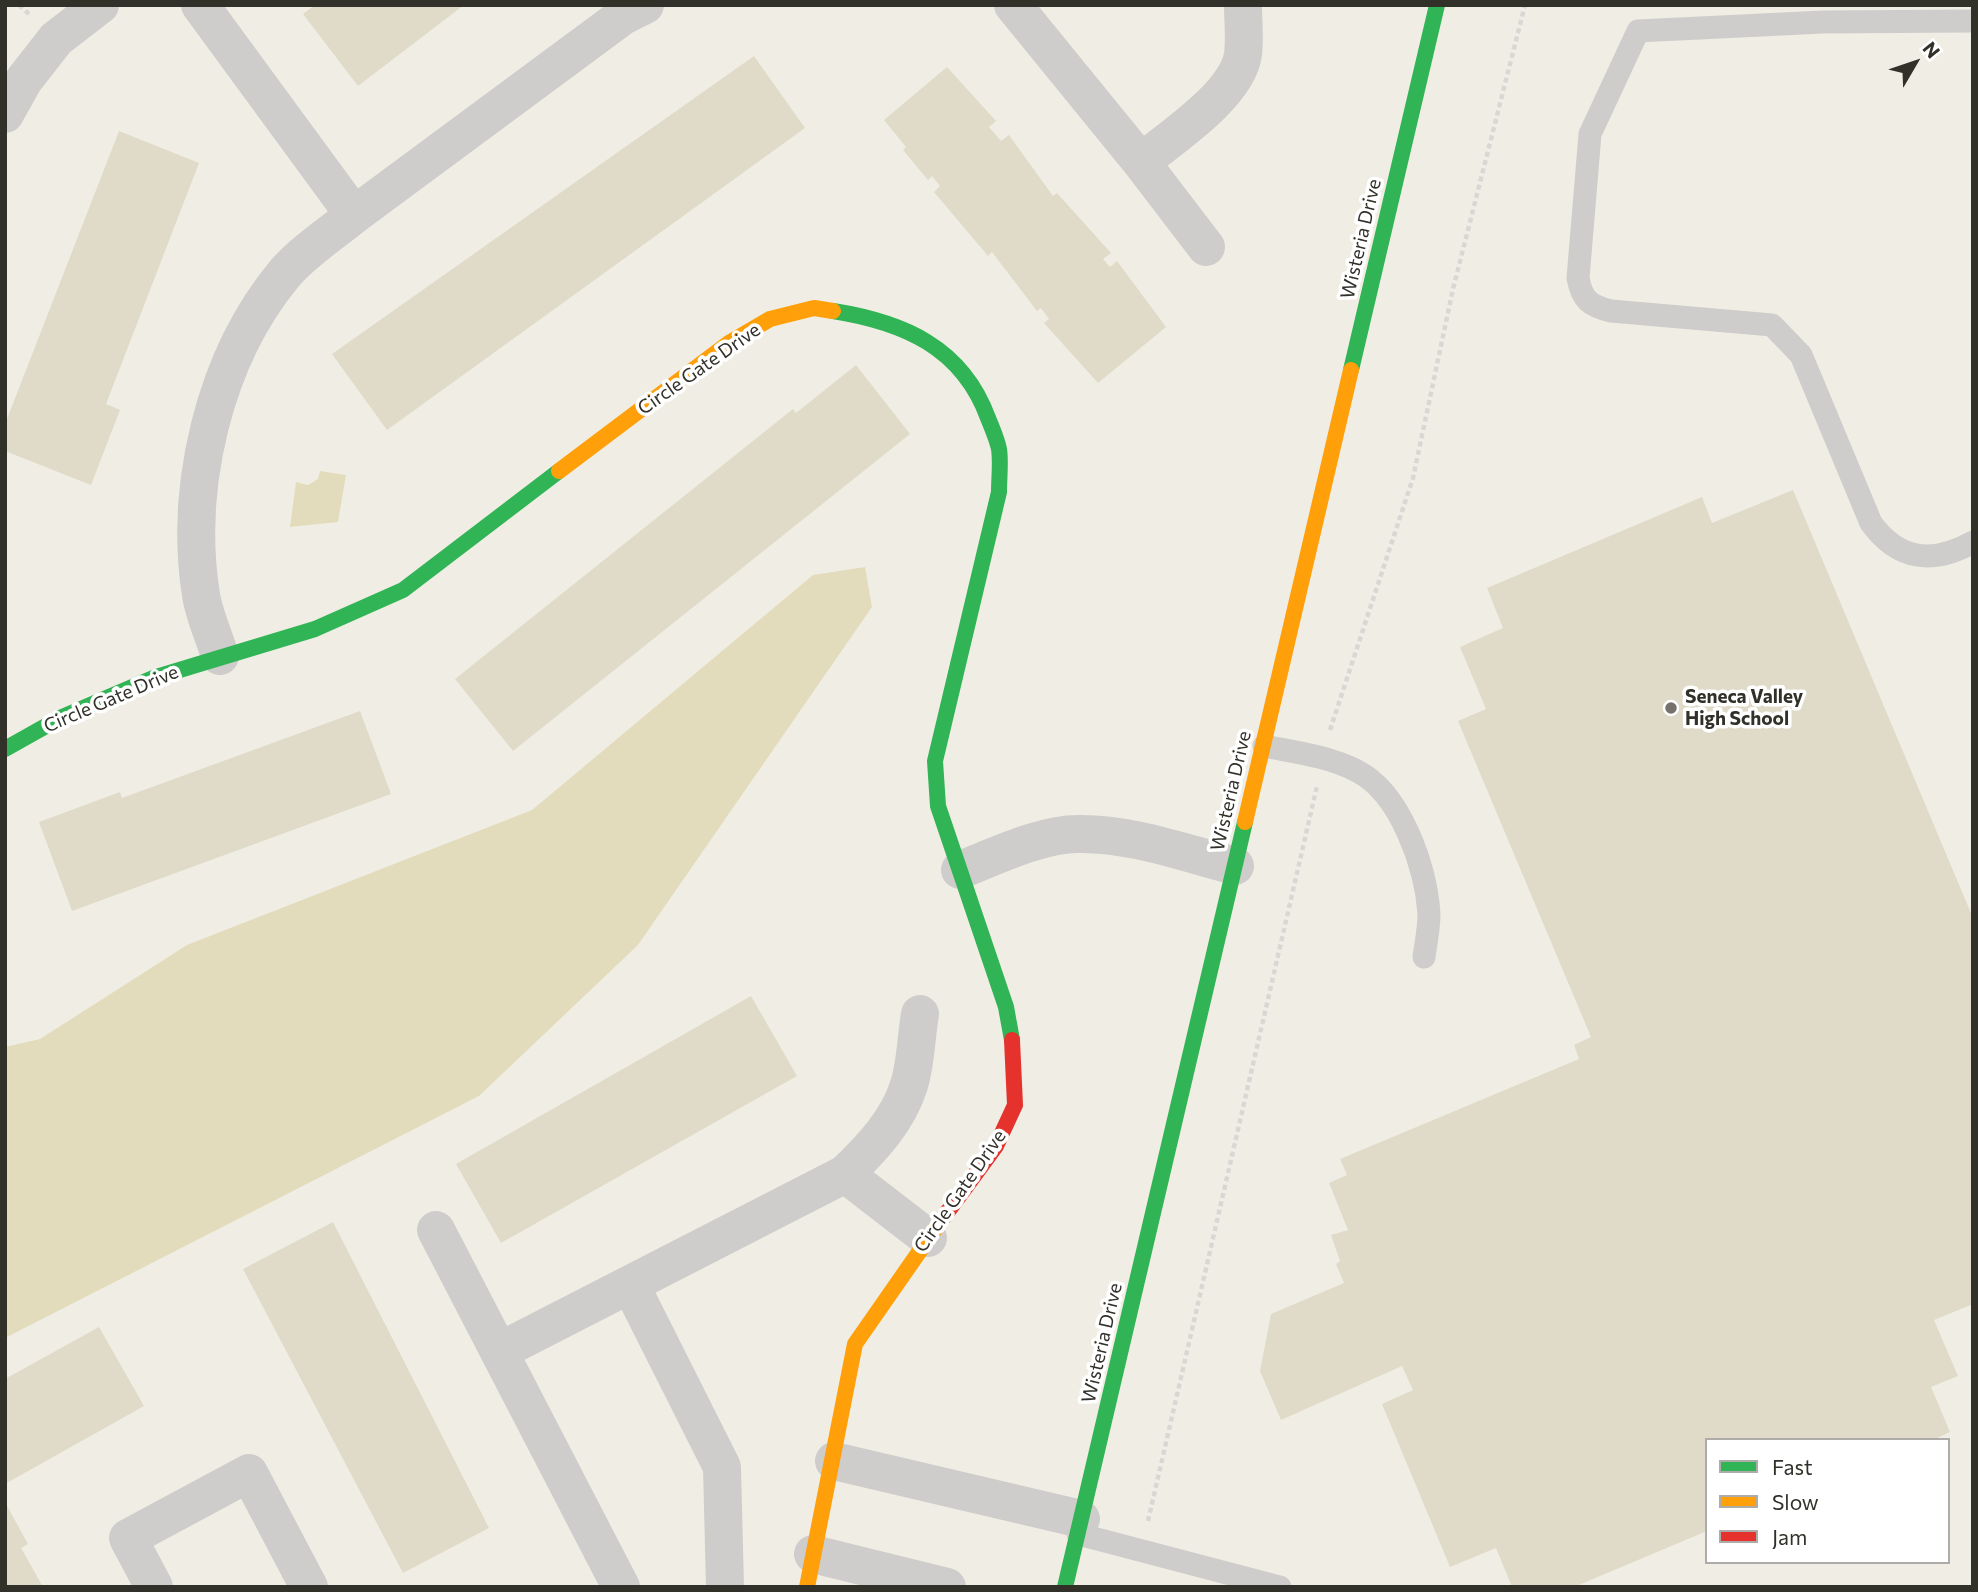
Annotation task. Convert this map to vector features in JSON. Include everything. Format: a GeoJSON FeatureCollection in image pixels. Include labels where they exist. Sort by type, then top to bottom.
{"type":"FeatureCollection","features":[{"type":"Feature","properties":{"kind":"street"},"geometry":{"type":"LineString","coordinates":[[5,114],[24,80],[56,39],[100,5]]}},
{"type":"Feature","properties":{"kind":"street"},"geometry":{"type":"LineString","coordinates":[[200,5],[354,215]]}},
{"type":"Feature","properties":{"kind":"street"},"geometry":{"type":"LineString","coordinates":[[220,656],[201,597],[196,529],[203,457],[222,390],[252,319],[287,271],[354,215],[624,16],[645,5]]}},
{"type":"Feature","properties":{"kind":"street"},"geometry":{"type":"LineString","coordinates":[[1013,5],[1141,162],[1206,247]]}},
{"type":"Feature","properties":{"kind":"street"},"geometry":{"type":"LineString","coordinates":[[1141,162],[1208,107],[1231,80],[1243,56],[1243,5]]}},
{"type":"Feature","properties":{"kind":"street","name":"Wisteria Drive"},"geometry":{"type":"LineString","coordinates":[[1065,1587],[1437,5]]}},
{"type":"Feature","properties":{"kind":"street","name":"Circle Gate Drive"},"geometry":{"type":"LineString","coordinates":[[5,749],[62,717],[153,678],[314,629],[403,590],[729,343],[770,319],[814,308],[866,316],[920,337],[950,356],[980,396],[999,449],[999,492],[935,761],[938,806],[1006,1007],[1015,1055],[1015,1105],[996,1146],[855,1344],[834,1461],[810,1570],[947,1587]]}},
{"type":"Feature","properties":{"kind":"street"},"geometry":{"type":"LineString","coordinates":[[960,870],[1019,847],[1075,834],[1124,837],[1235,866]]}},
{"type":"Feature","properties":{"kind":"street"},"geometry":{"type":"LineString","coordinates":[[500,1351],[845,1174],[868,1152],[892,1120],[909,1085],[920,1014]]}},
{"type":"Feature","properties":{"kind":"street"},"geometry":{"type":"LineString","coordinates":[[845,1174],[928,1238]]}},
{"type":"Feature","properties":{"kind":"street"},"geometry":{"type":"LineString","coordinates":[[436,1230],[621,1587]]}},
{"type":"Feature","properties":{"kind":"street"},"geometry":{"type":"LineString","coordinates":[[631,1286],[722,1467],[725,1587]]}},
{"type":"Feature","properties":{"kind":"street"},"geometry":{"type":"LineString","coordinates":[[834,1461],[1079,1527]]}},
{"type":"Feature","properties":{"kind":"street"},"geometry":{"type":"LineString","coordinates":[[154,1587],[128,1538],[249,1473],[309,1587]]}},
{"type":"Feature","properties":{"kind":"lane"},"geometry":{"type":"LineString","coordinates":[[1973,21],[1823,14],[1638,31],[1590,134],[1579,266],[1581,293],[1591,306],[1611,311],[1772,325],[1801,355],[1871,523],[1885,543],[1903,552],[1938,555],[1959,550],[1973,542]]}},
{"type":"Feature","properties":{"kind":"lane"},"geometry":{"type":"LineString","coordinates":[[1264,746],[1324,759],[1358,771],[1385,791],[1421,861],[1429,916],[1424,957]]}},
{"type":"Feature","properties":{"kind":"lane"},"geometry":{"type":"LineString","coordinates":[[1079,1527],[1141,1550],[1280,1587]]}},
{"type":"Feature","properties":{"kind":"path"},"geometry":{"type":"LineString","coordinates":[[1141,1550],[1338,702],[1413,478],[1453,289],[1525,5]]}},
{"type":"Feature","properties":{"kind":"shaded area"},"geometry":{"type":"Polygon","coordinates":[[[320,471],[346,475],[338,522],[290,527],[296,482],[308,485],[318,479],[320,471]]]}},
{"type":"Feature","properties":{"kind":"shaded area"},"geometry":{"type":"Polygon","coordinates":[[[865,567],[872,607],[638,945],[479,1096],[5,1338],[5,1047],[40,1039],[187,945],[532,810],[813,575],[865,567]]]}},
{"type":"Feature","properties":{"kind":"building"},"geometry":{"type":"Polygon","coordinates":[[[315,5],[464,5],[358,86],[303,14],[315,5]]]}},
{"type":"Feature","properties":{"kind":"building"},"geometry":{"type":"Polygon","coordinates":[[[754,56],[805,128],[387,430],[332,354],[754,56]]]}},
{"type":"Feature","properties":{"kind":"building"},"geometry":{"type":"Polygon","coordinates":[[[947,67],[996,121],[989,127],[1001,141],[1009,135],[1053,196],[1057,193],[1111,253],[1103,259],[1110,267],[1117,261],[1166,327],[1098,383],[1044,323],[1049,319],[1041,308],[1037,311],[992,252],[988,256],[934,192],[940,186],[932,176],[928,180],[903,150],[906,147],[884,120],[947,67]]]}},
{"type":"Feature","properties":{"kind":"building"},"geometry":{"type":"Polygon","coordinates":[[[119,131],[199,163],[106,404],[120,410],[91,485],[5,451],[5,424],[119,131]]]}},
{"type":"Feature","properties":{"kind":"building"},"geometry":{"type":"Polygon","coordinates":[[[856,365],[910,434],[513,751],[455,679],[793,409],[796,413],[856,365]]]}},
{"type":"Feature","properties":{"kind":"building"},"geometry":{"type":"Polygon","coordinates":[[[1793,490],[1973,918],[1973,1304],[1934,1320],[1958,1376],[1931,1387],[1950,1432],[1937,1438],[1705,1438],[1705,1532],[1574,1587],[1512,1587],[1496,1548],[1450,1567],[1382,1404],[1413,1390],[1402,1366],[1281,1420],[1260,1371],[1271,1314],[1344,1283],[1336,1264],[1340,1261],[1331,1235],[1348,1230],[1329,1183],[1347,1175],[1340,1159],[1579,1059],[1574,1045],[1591,1037],[1458,721],[1486,709],[1460,647],[1503,628],[1487,588],[1702,497],[1712,523],[1793,490]]]}},
{"type":"Feature","properties":{"kind":"building"},"geometry":{"type":"Polygon","coordinates":[[[360,711],[391,794],[72,911],[39,822],[120,792],[122,798],[360,711]]]}},
{"type":"Feature","properties":{"kind":"building"},"geometry":{"type":"Polygon","coordinates":[[[751,996],[797,1076],[501,1243],[456,1164],[751,996]]]}},
{"type":"Feature","properties":{"kind":"building"},"geometry":{"type":"Polygon","coordinates":[[[333,1222],[489,1528],[403,1573],[243,1269],[333,1222]]]}},
{"type":"Feature","properties":{"kind":"building"},"geometry":{"type":"Polygon","coordinates":[[[99,1327],[144,1406],[5,1484],[5,1379],[99,1327]]]}},
{"type":"Feature","properties":{"kind":"building"},"geometry":{"type":"Polygon","coordinates":[[[5,1502],[28,1544],[21,1548],[43,1587],[5,1587],[5,1502]]]}},
{"type":"Feature","properties":{"kind":"traffic: fast"},"geometry":{"type":"LineString","coordinates":[[1351,370],[1437,5]]}},
{"type":"Feature","properties":{"kind":"traffic: fast"},"geometry":{"type":"LineString","coordinates":[[833,311],[883,322],[906,331],[946,356],[963,373],[977,393],[998,445],[999,492],[935,761],[938,806],[1006,1007],[1012,1040]]}},
{"type":"Feature","properties":{"kind":"traffic: fast"},"geometry":{"type":"LineString","coordinates":[[5,749],[62,717],[153,678],[315,629],[403,590],[559,471]]}},
{"type":"Feature","properties":{"kind":"traffic: fast"},"geometry":{"type":"LineString","coordinates":[[1065,1587],[1245,822]]}},
{"type":"Feature","properties":{"kind":"traffic: slow"},"geometry":{"type":"LineString","coordinates":[[559,471],[729,343],[770,319],[814,308],[833,311]]}},
{"type":"Feature","properties":{"kind":"traffic: slow"},"geometry":{"type":"LineString","coordinates":[[1245,822],[1351,370]]}},
{"type":"Feature","properties":{"kind":"traffic: slow"},"geometry":{"type":"LineString","coordinates":[[807,1587],[855,1344],[940,1222]]}},
{"type":"Feature","properties":{"kind":"traffic: jam"},"geometry":{"type":"LineString","coordinates":[[940,1222],[996,1146],[1015,1105],[1012,1040]]}},
{"type":"Feature","properties":{"kind":"place","name":"Seneca Valley High School"},"geometry":{"type":"Point","coordinates":[1671,708]}}]}
